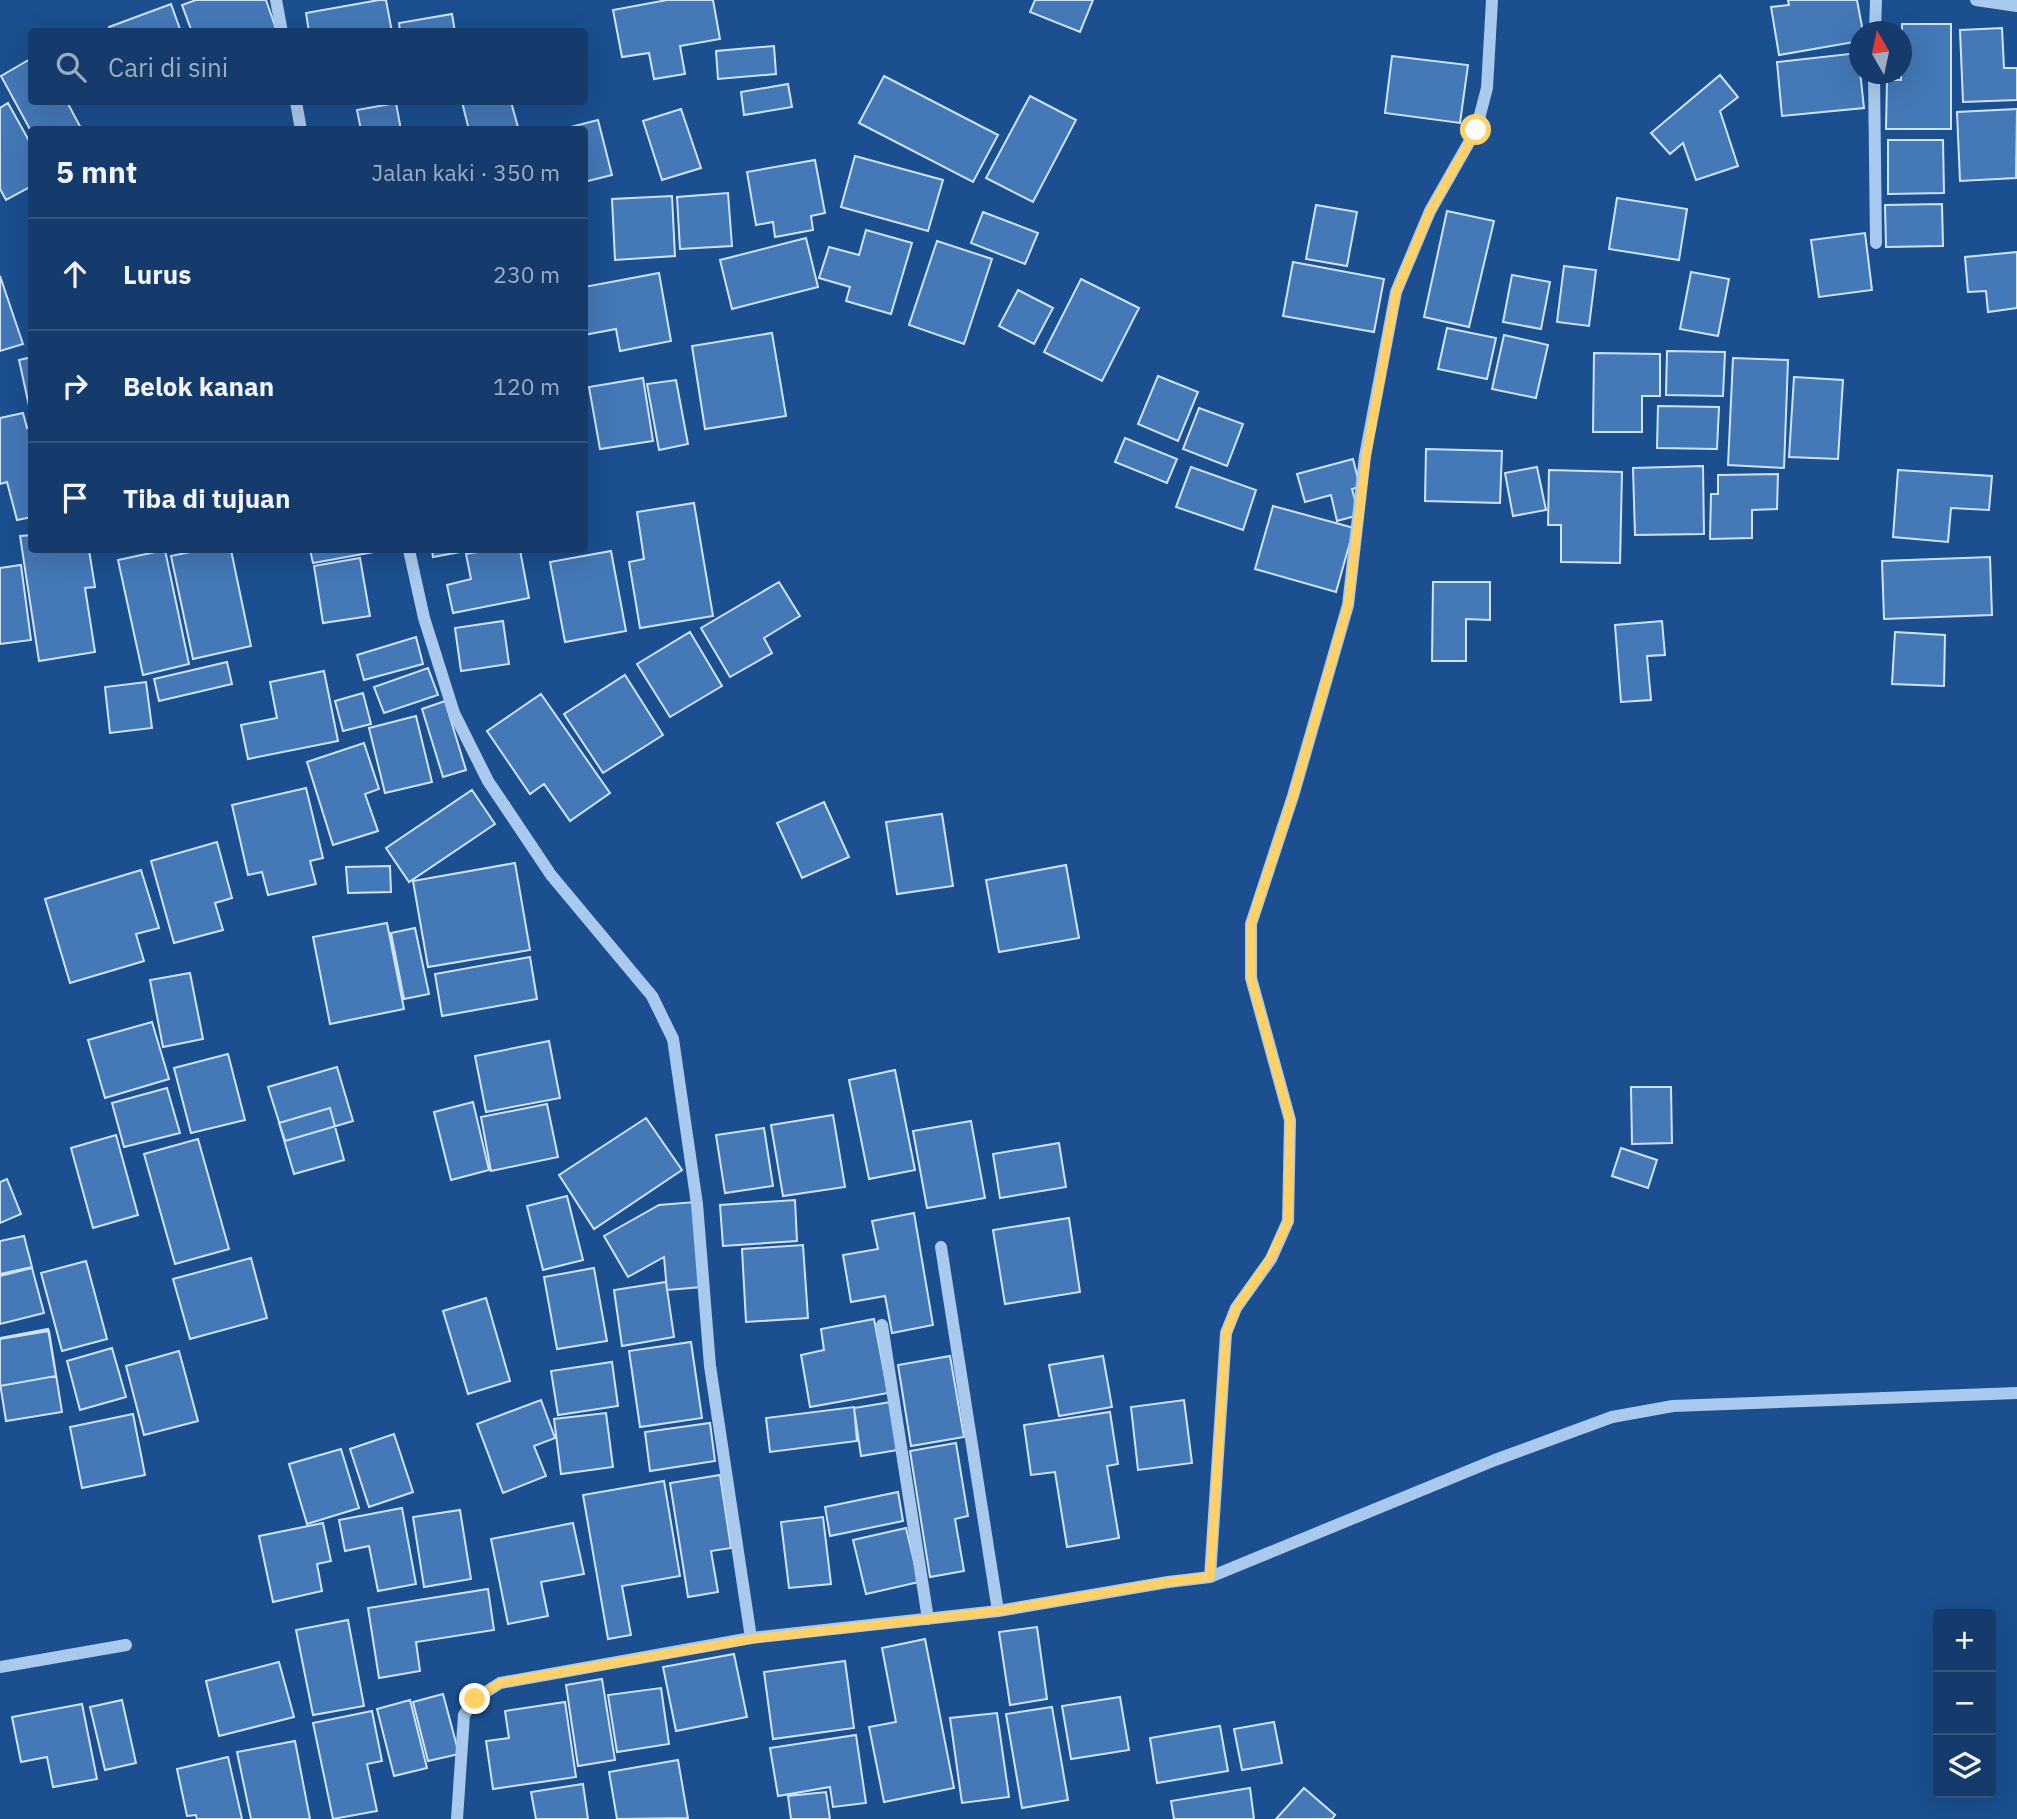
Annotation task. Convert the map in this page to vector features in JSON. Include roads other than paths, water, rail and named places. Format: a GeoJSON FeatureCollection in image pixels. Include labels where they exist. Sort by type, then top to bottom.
{"type":"FeatureCollection","features":[{"type":"Feature","properties":{"kind":"street"},"geometry":{"type":"LineString","coordinates":[[276,0],[281,28]]}},
{"type":"Feature","properties":{"kind":"street"},"geometry":{"type":"LineString","coordinates":[[1210,1577],[1226,1333],[1236,1308],[1270,1259],[1288,1221],[1290,1120],[1251,978],[1251,924],[1293,796],[1348,605],[1366,457],[1396,292],[1430,211],[1476,130],[1487,88],[1492,0]]}},
{"type":"Feature","properties":{"kind":"street"},"geometry":{"type":"LineString","coordinates":[[1875,21],[1876,0]]}},
{"type":"Feature","properties":{"kind":"street"},"geometry":{"type":"LineString","coordinates":[[1976,0],[2017,6]]}},
{"type":"Feature","properties":{"kind":"street"},"geometry":{"type":"LineString","coordinates":[[1874,84],[1875,243]]}},
{"type":"Feature","properties":{"kind":"street"},"geometry":{"type":"LineString","coordinates":[[297,105],[300,126]]}},
{"type":"Feature","properties":{"kind":"street"},"geometry":{"type":"LineString","coordinates":[[410,553],[424,618],[454,713],[488,781],[551,875],[652,996],[673,1039],[697,1203],[710,1366],[751,1639]]}},
{"type":"Feature","properties":{"kind":"street"},"geometry":{"type":"LineString","coordinates":[[941,1247],[998,1611]]}},
{"type":"Feature","properties":{"kind":"street"},"geometry":{"type":"LineString","coordinates":[[882,1325],[928,1619]]}},
{"type":"Feature","properties":{"kind":"street"},"geometry":{"type":"LineString","coordinates":[[457,1819],[464,1715],[475,1699],[500,1683],[751,1639],[998,1611],[1210,1577],[1495,1460],[1612,1417],[1673,1406],[2017,1393]]}},
{"type":"Feature","properties":{"kind":"street"},"geometry":{"type":"LineString","coordinates":[[0,1667],[126,1645]]}}]}
